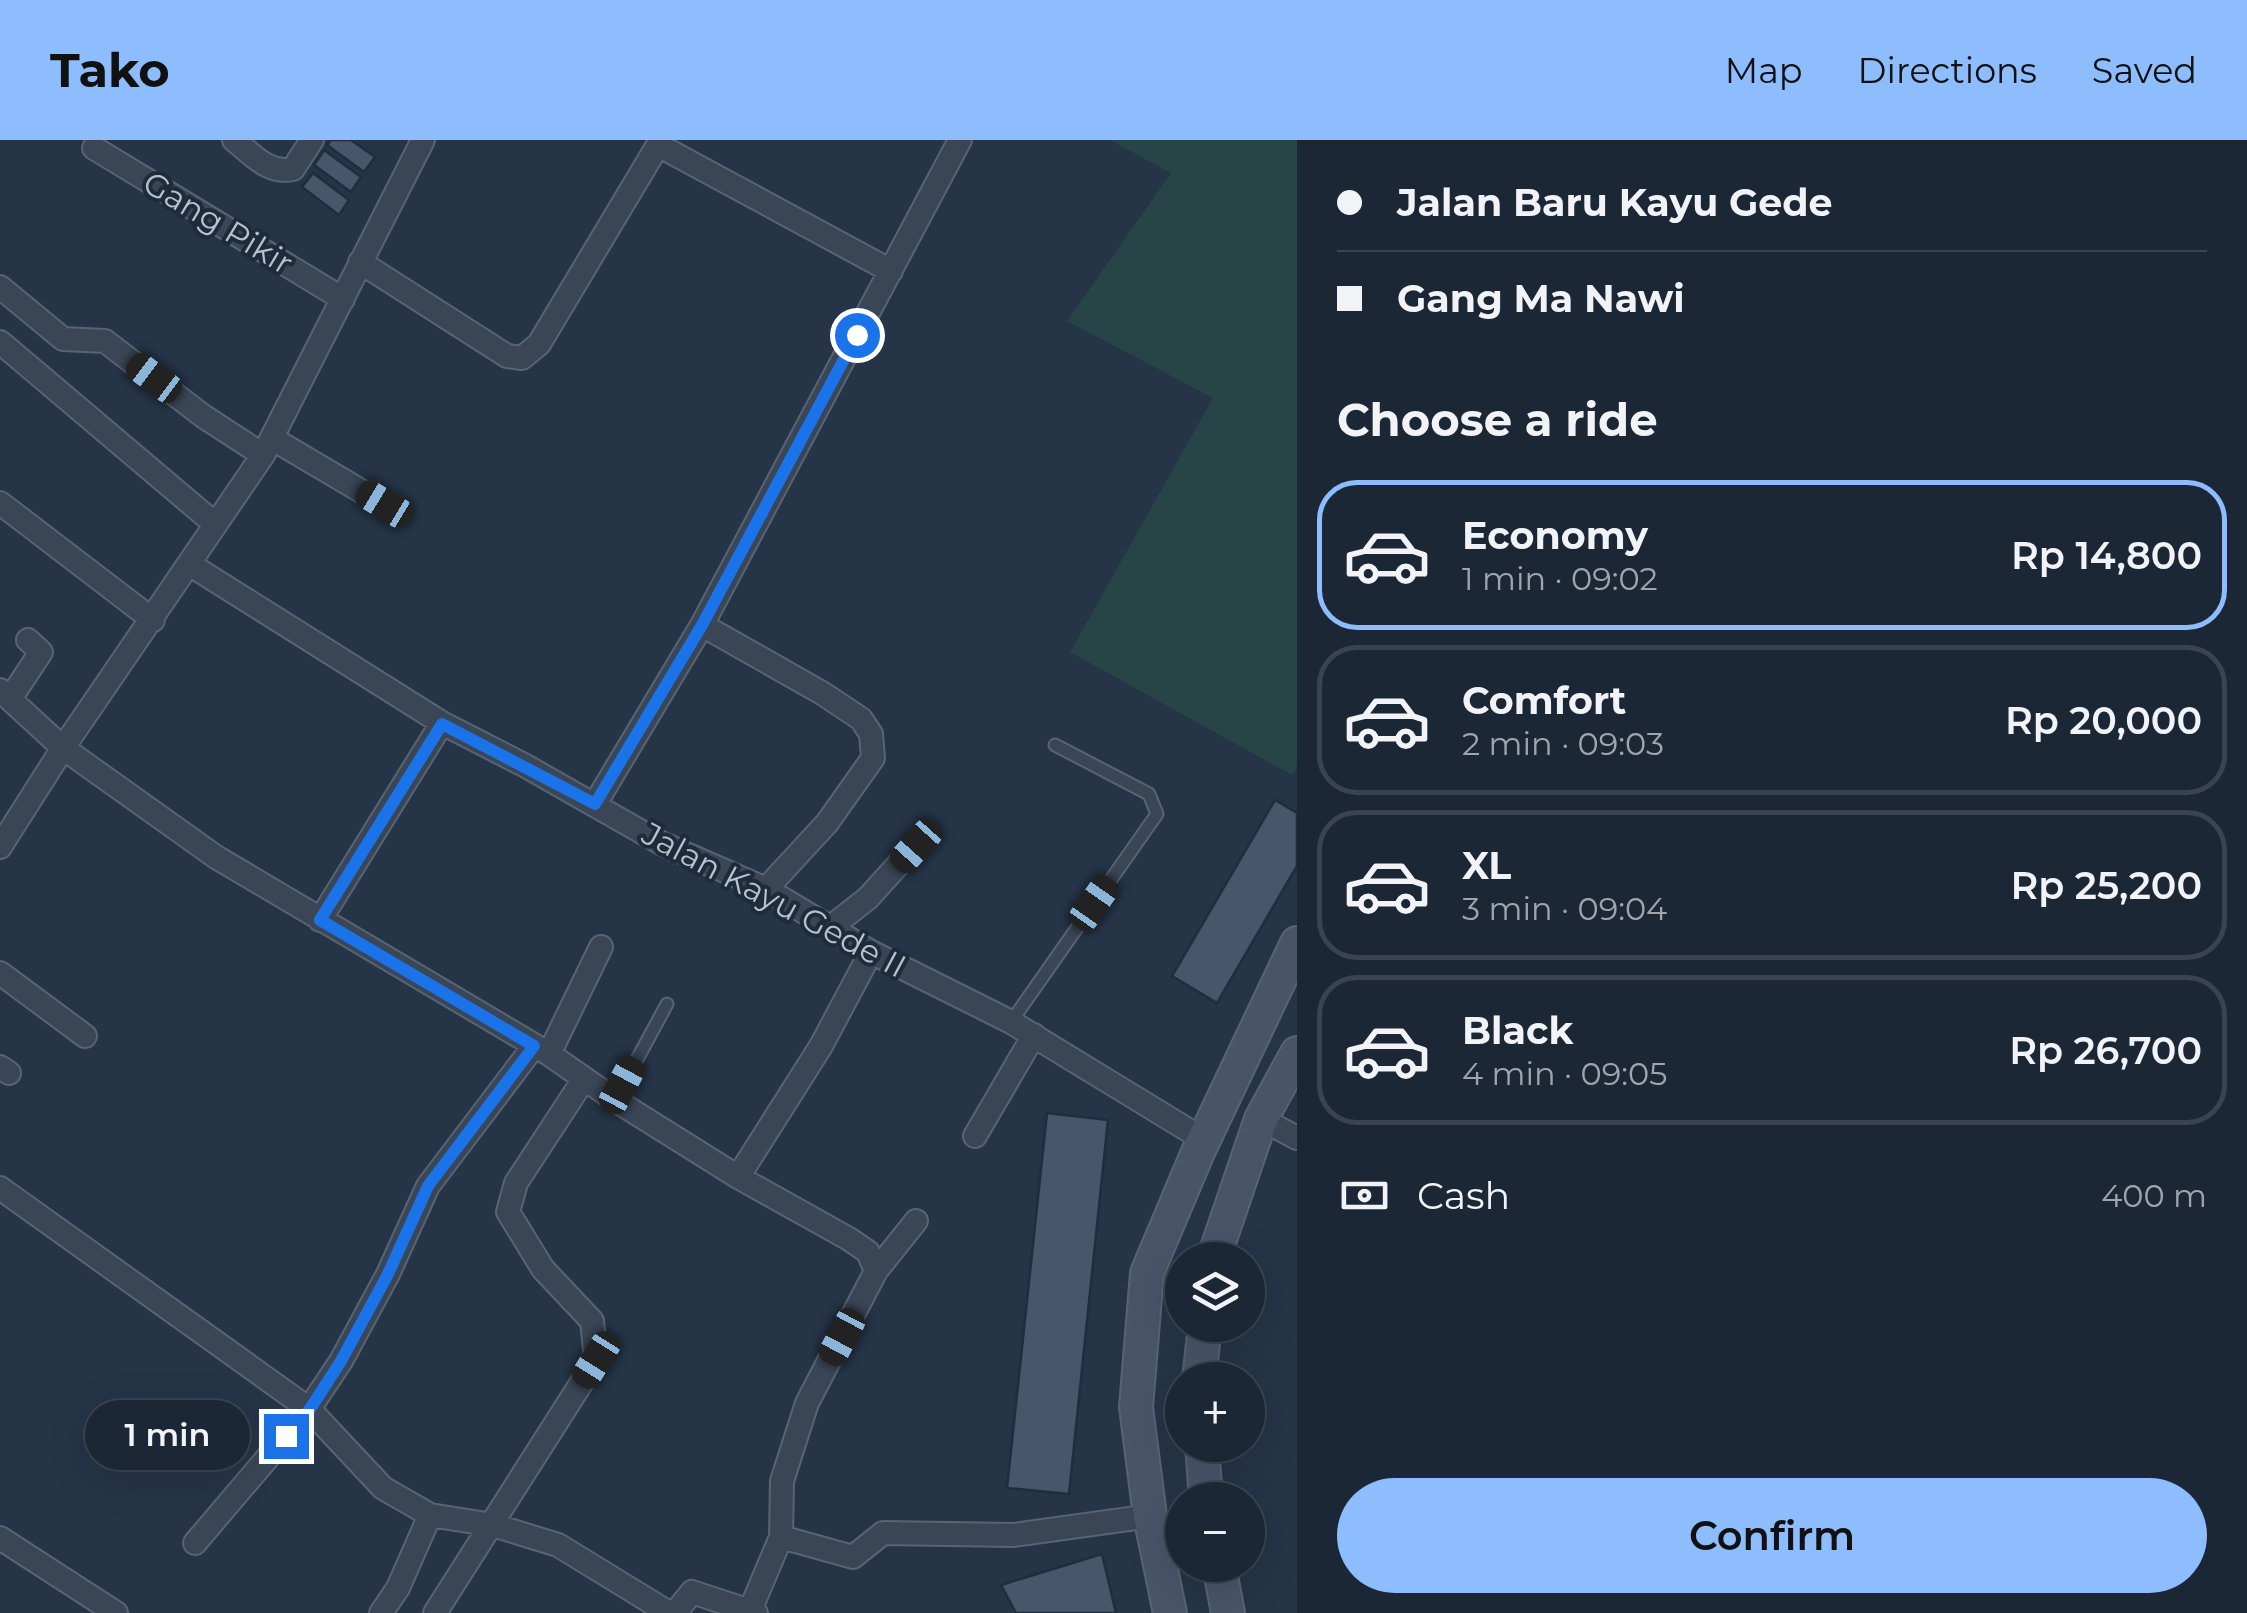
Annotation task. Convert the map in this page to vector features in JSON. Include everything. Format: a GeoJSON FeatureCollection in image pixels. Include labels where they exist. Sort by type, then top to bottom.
{"type":"FeatureCollection","features":[{"type":"Feature","properties":{"kind":"main road"},"geometry":{"type":"LineString","coordinates":[[1170,1613],[1150,1516],[1136,1407],[1147,1273],[1198,1152],[1297,943]]}},
{"type":"Feature","properties":{"kind":"main road"},"geometry":{"type":"LineString","coordinates":[[1220,1242],[1261,1119],[1297,1053]]}},
{"type":"Feature","properties":{"kind":"main road"},"geometry":{"type":"LineString","coordinates":[[1222,1582],[1228,1613]]}},
{"type":"Feature","properties":{"kind":"street"},"geometry":{"type":"LineString","coordinates":[[234,140],[280,172],[293,168],[312,140]]}},
{"type":"Feature","properties":{"kind":"street"},"geometry":{"type":"LineString","coordinates":[[0,847],[268,447],[424,140]]}},
{"type":"Feature","properties":{"kind":"street"},"geometry":{"type":"LineString","coordinates":[[595,804],[702,625],[960,140]]}},
{"type":"Feature","properties":{"kind":"street"},"geometry":{"type":"LineString","coordinates":[[360,262],[508,356],[522,358],[539,344],[660,143],[891,271]]}},
{"type":"Feature","properties":{"kind":"street","name":"Gang Pikir"},"geometry":{"type":"LineString","coordinates":[[94,148],[343,299]]}},
{"type":"Feature","properties":{"kind":"street"},"geometry":{"type":"LineString","coordinates":[[0,288],[63,339],[105,341],[204,416],[384,504]]}},
{"type":"Feature","properties":{"kind":"street"},"geometry":{"type":"LineString","coordinates":[[0,342],[215,524]]}},
{"type":"Feature","properties":{"kind":"street"},"geometry":{"type":"LineString","coordinates":[[0,504],[152,620]]}},
{"type":"Feature","properties":{"kind":"street","name":"Jalan Kayu Gede II"},"geometry":{"type":"LineString","coordinates":[[189,564],[442,724],[595,804],[661,844],[766,890],[872,952],[1011,1022],[1206,1141]]}},
{"type":"Feature","properties":{"kind":"street"},"geometry":{"type":"LineString","coordinates":[[702,625],[822,693],[861,719],[871,734],[873,758],[827,823],[766,890]]}},
{"type":"Feature","properties":{"kind":"street"},"geometry":{"type":"LineString","coordinates":[[28,640],[41,652],[5,694],[63,748],[216,857],[542,1050],[615,1100],[868,1252],[876,1271]]}},
{"type":"Feature","properties":{"kind":"street"},"geometry":{"type":"LineString","coordinates":[[320,920],[442,724]]}},
{"type":"Feature","properties":{"kind":"street"},"geometry":{"type":"LineString","coordinates":[[831,928],[868,898],[916,846]]}},
{"type":"Feature","properties":{"kind":"street"},"geometry":{"type":"LineString","coordinates":[[195,1543],[310,1409],[388,1274],[428,1186],[542,1050],[600,948]]}},
{"type":"Feature","properties":{"kind":"street"},"geometry":{"type":"LineString","coordinates":[[738,1176],[821,1046],[872,952]]}},
{"type":"Feature","properties":{"kind":"street"},"geometry":{"type":"LineString","coordinates":[[0,973],[85,1036]]}},
{"type":"Feature","properties":{"kind":"street"},"geometry":{"type":"LineString","coordinates":[[975,1136],[1034,1035]]}},
{"type":"Feature","properties":{"kind":"street"},"geometry":{"type":"LineString","coordinates":[[435,1613],[596,1360],[592,1321],[543,1269],[508,1212],[516,1183],[584,1079]]}},
{"type":"Feature","properties":{"kind":"street"},"geometry":{"type":"LineString","coordinates":[[1261,1119],[1297,1138]]}},
{"type":"Feature","properties":{"kind":"street"},"geometry":{"type":"LineString","coordinates":[[0,1188],[310,1409],[384,1488],[430,1515],[494,1524],[558,1545],[672,1613],[692,1592],[752,1612],[781,1537],[782,1481],[807,1403],[876,1271],[916,1220]]}},
{"type":"Feature","properties":{"kind":"street"},"geometry":{"type":"LineString","coordinates":[[381,1613],[398,1588],[430,1515]]}},
{"type":"Feature","properties":{"kind":"street"},"geometry":{"type":"LineString","coordinates":[[781,1537],[852,1557],[882,1533],[1014,1535],[1150,1516]]}},
{"type":"Feature","properties":{"kind":"street"},"geometry":{"type":"LineString","coordinates":[[0,1538],[116,1613]]}},
{"type":"Feature","properties":{"kind":"lane"},"geometry":{"type":"LineString","coordinates":[[1011,1022],[1156,814],[1148,794],[1056,745]]}},
{"type":"Feature","properties":{"kind":"lane"},"geometry":{"type":"LineString","coordinates":[[615,1100],[667,1004]]}},
{"type":"Feature","properties":{"kind":"green space"},"geometry":{"type":"Polygon","coordinates":[[[1110,140],[1297,140],[1297,767],[1292,775],[1070,652],[1213,398],[1067,321],[1171,173],[1110,140]]]}},
{"type":"Feature","properties":{"kind":"building"},"geometry":{"type":"Polygon","coordinates":[[[331,140],[351,140],[375,157],[364,172],[327,145],[331,140]]]}},
{"type":"Feature","properties":{"kind":"building"},"geometry":{"type":"Polygon","coordinates":[[[324,150],[361,177],[351,192],[314,165],[324,150]]]}},
{"type":"Feature","properties":{"kind":"building"},"geometry":{"type":"Polygon","coordinates":[[[313,173],[349,200],[339,215],[302,187],[313,173]]]}},
{"type":"Feature","properties":{"kind":"building"},"geometry":{"type":"Polygon","coordinates":[[[1275,800],[1297,813],[1297,866],[1217,1003],[1172,976],[1275,800]]]}},
{"type":"Feature","properties":{"kind":"building"},"geometry":{"type":"Polygon","coordinates":[[[1047,1113],[1108,1120],[1069,1494],[1007,1488],[1047,1113]]]}},
{"type":"Feature","properties":{"kind":"building"},"geometry":{"type":"Polygon","coordinates":[[[1102,1554],[1116,1613],[1016,1613],[1001,1585],[1102,1554]]]}},
{"type":"Feature","properties":{"kind":"route"},"geometry":{"type":"LineString","coordinates":[[286,1436],[310,1409],[341,1361],[388,1274],[428,1186],[534,1046],[320,920],[442,724],[595,804],[702,625],[857,335]]}}]}
